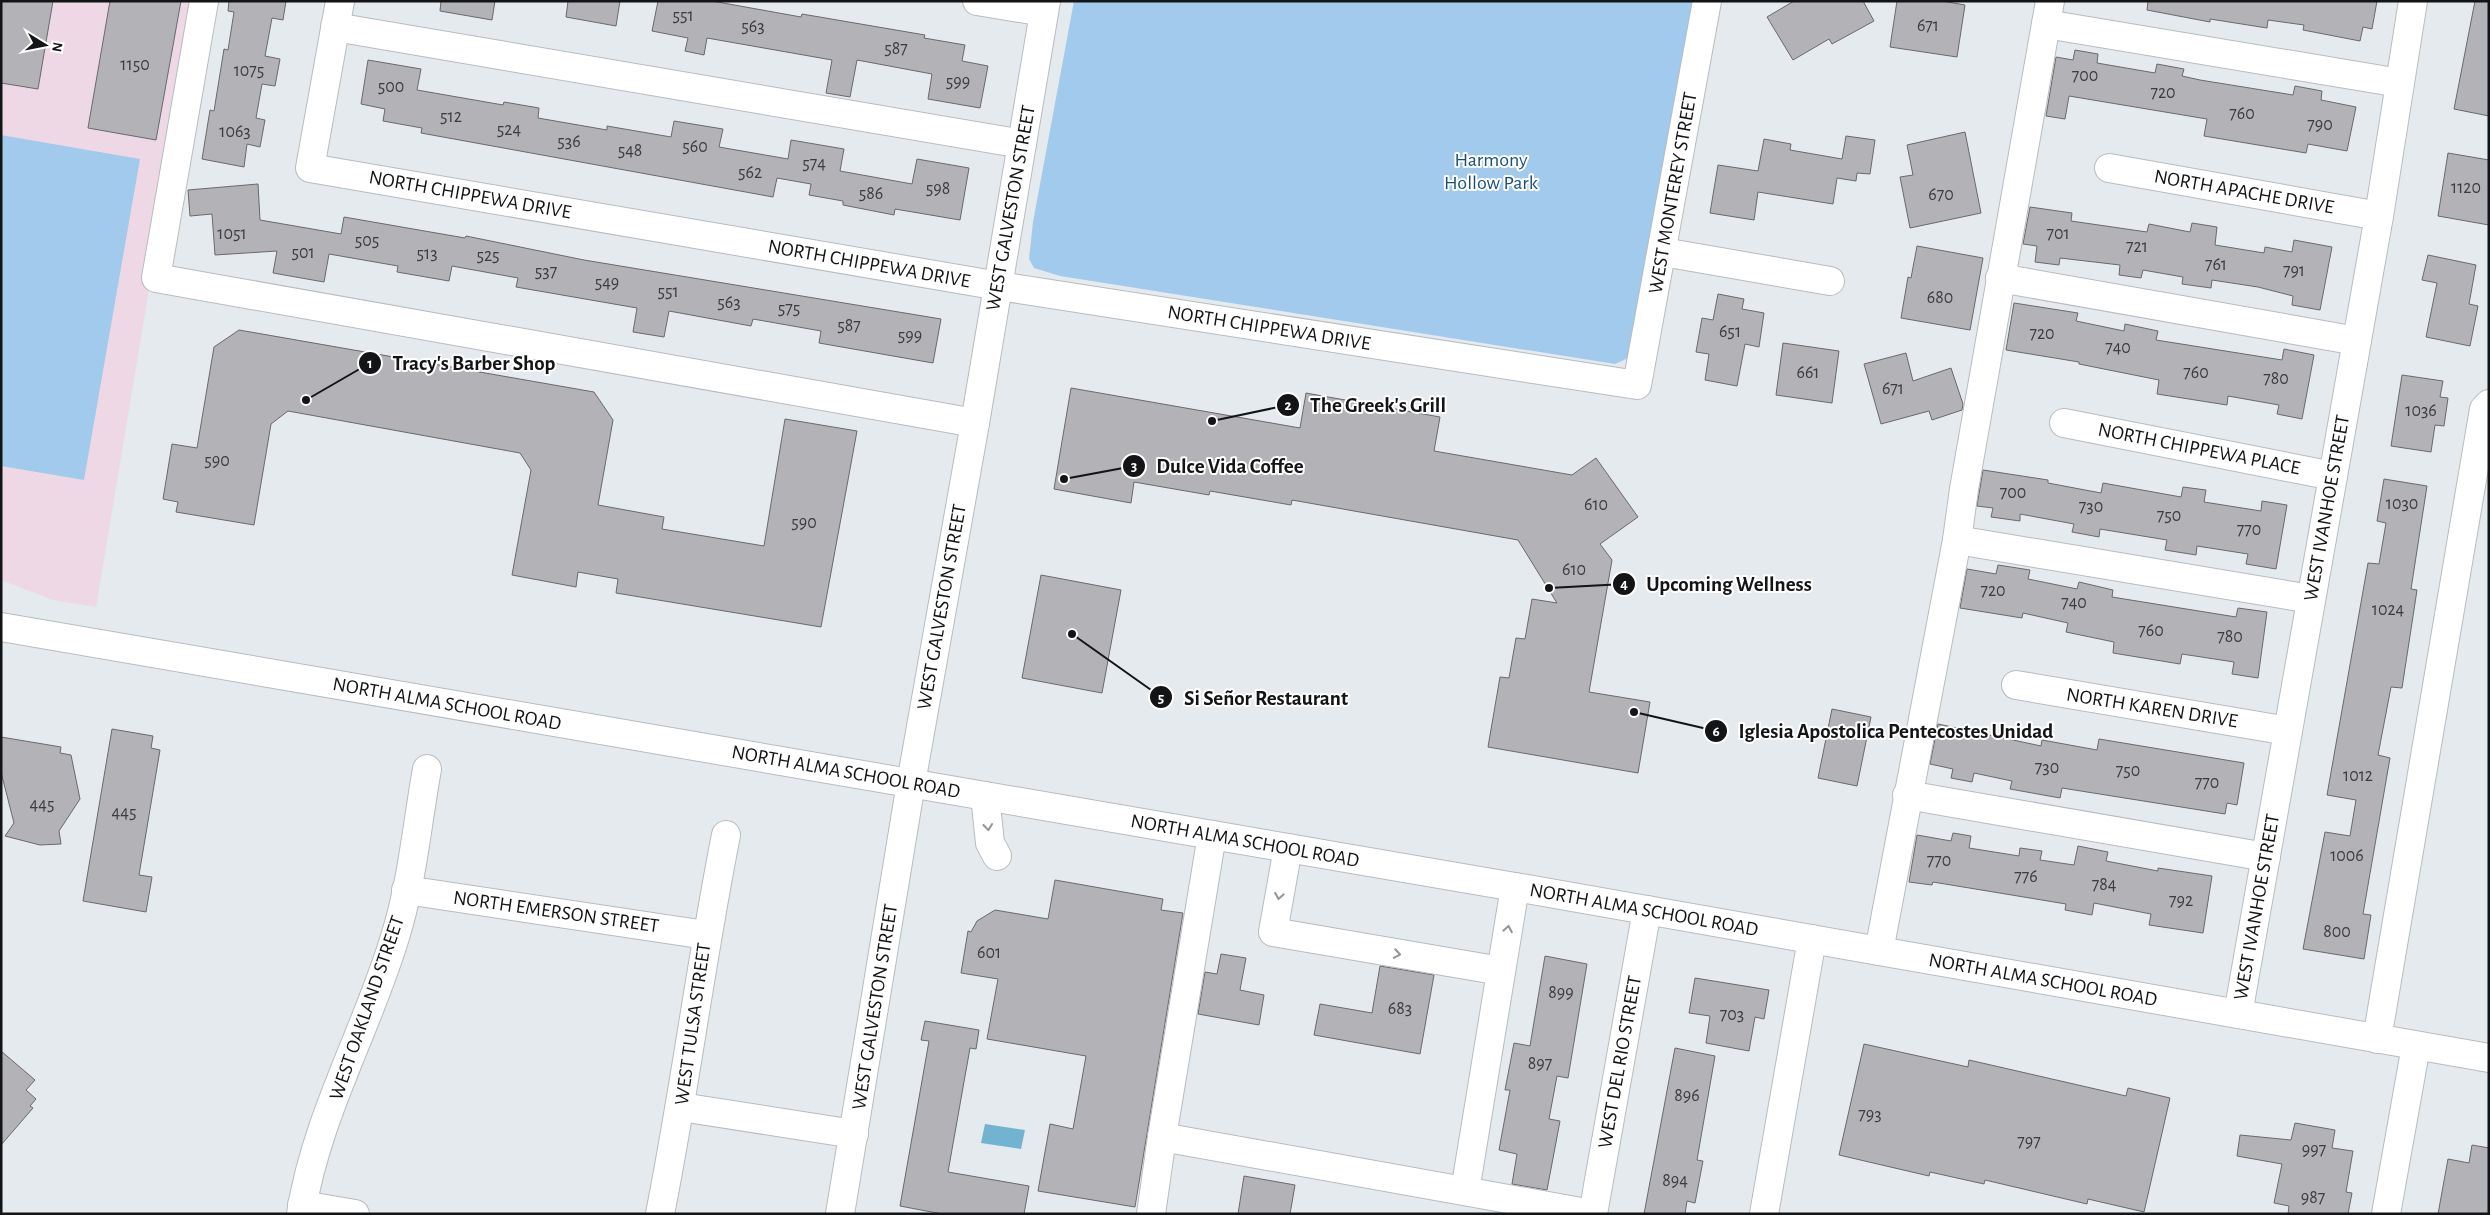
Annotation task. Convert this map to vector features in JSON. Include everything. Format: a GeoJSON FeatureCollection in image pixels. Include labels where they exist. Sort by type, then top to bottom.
{"type":"FeatureCollection","features":[{"type":"Feature","properties":{"kind":"street"},"geometry":{"type":"LineString","coordinates":[[204,1],[156,278],[975,423]]}},
{"type":"Feature","properties":{"kind":"street"},"geometry":{"type":"LineString","coordinates":[[977,1],[1045,7]]}},
{"type":"Feature","properties":{"kind":"street","name":"WEST MONTEREY STREET"},"geometry":{"type":"LineString","coordinates":[[1637,385],[1663,252],[1707,1]]}},
{"type":"Feature","properties":{"kind":"street","name":"WEST IVANHOE STREET"},"geometry":{"type":"LineString","coordinates":[[2238,1014],[2379,216],[2413,1]]}},
{"type":"Feature","properties":{"kind":"street","name":"WEST GALVESTON STREET"},"geometry":{"type":"LineString","coordinates":[[840,1214],[911,783],[999,286],[1045,7]]}},
{"type":"Feature","properties":{"kind":"street"},"geometry":{"type":"LineString","coordinates":[[1879,951],[1907,795],[1957,540],[2000,278],[2048,13],[2400,83]]}},
{"type":"Feature","properties":{"kind":"street"},"geometry":{"type":"LineString","coordinates":[[337,14],[1022,144]]}},
{"type":"Feature","properties":{"kind":"street","name":"NORTH CHIPPEWA DRIVE"},"geometry":{"type":"LineString","coordinates":[[337,14],[310,168],[999,286],[1637,385]]}},
{"type":"Feature","properties":{"kind":"street","name":"NORTH APACHE DRIVE"},"geometry":{"type":"LineString","coordinates":[[2109,168],[2379,216]]}},
{"type":"Feature","properties":{"kind":"street"},"geometry":{"type":"LineString","coordinates":[[1663,252],[1830,281]]}},
{"type":"Feature","properties":{"kind":"street"},"geometry":{"type":"LineString","coordinates":[[2000,278],[2357,341]]}},
{"type":"Feature","properties":{"kind":"street"},"geometry":{"type":"LineString","coordinates":[[2377,1039],[2484,409],[2489,404]]}},
{"type":"Feature","properties":{"kind":"street","name":"NORTH CHIPPEWA PLACE"},"geometry":{"type":"LineString","coordinates":[[2064,423],[2333,476]]}},
{"type":"Feature","properties":{"kind":"street"},"geometry":{"type":"LineString","coordinates":[[1957,540],[2311,599]]}},
{"type":"Feature","properties":{"kind":"street","name":"NORTH ALMA SCHOOL ROAD"},"geometry":{"type":"LineString","coordinates":[[1,627],[1515,887],[2489,1058]]}},
{"type":"Feature","properties":{"kind":"street","name":"NORTH KAREN DRIVE"},"geometry":{"type":"LineString","coordinates":[[2016,685],[2288,731]]}},
{"type":"Feature","properties":{"kind":"street","name":"WEST OAKLAND STREET"},"geometry":{"type":"LineString","coordinates":[[302,1209],[313,1158],[396,937],[406,890],[426,769]]}},
{"type":"Feature","properties":{"kind":"street"},"geometry":{"type":"LineString","coordinates":[[1907,795],[2266,857]]}},
{"type":"Feature","properties":{"kind":"street"},"geometry":{"type":"LineString","coordinates":[[985,796],[990,843],[997,856]]}},
{"type":"Feature","properties":{"kind":"street","name":"WEST TULSA STREET"},"geometry":{"type":"LineString","coordinates":[[660,1214],[681,1106],[706,935],[726,835]]}},
{"type":"Feature","properties":{"kind":"street"},"geometry":{"type":"LineString","coordinates":[[1151,1214],[1212,835]]}},
{"type":"Feature","properties":{"kind":"street"},"geometry":{"type":"LineString","coordinates":[[1288,848],[1273,932],[1501,971]]}},
{"type":"Feature","properties":{"kind":"street"},"geometry":{"type":"LineString","coordinates":[[1465,1191],[1515,887]]}},
{"type":"Feature","properties":{"kind":"street","name":"NORTH EMERSON STREET"},"geometry":{"type":"LineString","coordinates":[[406,890],[706,935]]}},
{"type":"Feature","properties":{"kind":"street","name":"WEST DEL RIO STREET"},"geometry":{"type":"LineString","coordinates":[[1592,1214],[1647,910]]}},
{"type":"Feature","properties":{"kind":"street"},"geometry":{"type":"LineString","coordinates":[[1764,1214],[1812,939]]}},
{"type":"Feature","properties":{"kind":"street"},"geometry":{"type":"LineString","coordinates":[[2386,1214],[2416,1046]]}},
{"type":"Feature","properties":{"kind":"street"},"geometry":{"type":"LineString","coordinates":[[681,1106],[854,1134]]}},
{"type":"Feature","properties":{"kind":"street"},"geometry":{"type":"LineString","coordinates":[[1162,1137],[1592,1214]]}},
{"type":"Feature","properties":{"kind":"street"},"geometry":{"type":"LineString","coordinates":[[302,1209],[355,1214]]}},
{"type":"Feature","properties":{"kind":"shaded area"},"geometry":{"type":"Polygon","coordinates":[[[1,1],[197,1],[96,607],[53,600],[1,580],[1,1]]]}},
{"type":"Feature","properties":{"kind":"shaded area"},"geometry":{"type":"Polygon","coordinates":[[[985,1124],[1025,1130],[1021,1149],[981,1143],[985,1124]]]}},
{"type":"Feature","properties":{"kind":"green space","name":"Harmony Hollow Park"},"geometry":{"type":"Polygon","coordinates":[[[1074,1],[1693,1],[1633,350],[1626,359],[1615,364],[1060,276],[1034,268],[1029,259],[1033,222],[1074,1]]]}},
{"type":"Feature","properties":{"kind":"green space"},"geometry":{"type":"Polygon","coordinates":[[[1,135],[140,159],[84,480],[1,466],[1,135]]]}},
{"type":"Feature","properties":{"kind":"building"},"geometry":{"type":"Polygon","coordinates":[[[1,1],[53,1],[38,89],[1,83],[1,1]]]}},
{"type":"Feature","properties":{"kind":"building"},"geometry":{"type":"Polygon","coordinates":[[[110,1],[181,1],[156,140],[88,128],[110,1]]]}},
{"type":"Feature","properties":{"kind":"building"},"geometry":{"type":"Polygon","coordinates":[[[229,1],[286,1],[283,20],[272,18],[265,56],[280,59],[275,86],[262,84],[256,118],[265,120],[260,147],[247,144],[244,167],[202,159],[210,110],[214,111],[224,49],[228,50],[234,12],[228,11],[229,1]]]}},
{"type":"Feature","properties":{"kind":"building"},"geometry":{"type":"Polygon","coordinates":[[[441,1],[495,1],[492,20],[440,11],[441,1]]]}},
{"type":"Feature","properties":{"kind":"building"},"geometry":{"type":"Polygon","coordinates":[[[568,1],[620,1],[616,26],[566,17],[568,1]]]}},
{"type":"Feature","properties":{"kind":"building"},"geometry":{"type":"Polygon","coordinates":[[[658,1],[712,1],[801,17],[802,14],[925,35],[924,38],[965,45],[962,61],[988,66],[980,108],[928,99],[932,74],[857,60],[850,97],[826,93],[832,60],[707,38],[704,55],[685,51],[688,38],[652,31],[658,1]]]}},
{"type":"Feature","properties":{"kind":"building"},"geometry":{"type":"Polygon","coordinates":[[[1794,1],[1863,1],[1874,21],[1832,44],[1829,39],[1793,60],[1767,17],[1794,1]]]}},
{"type":"Feature","properties":{"kind":"building"},"geometry":{"type":"Polygon","coordinates":[[[1897,1],[1942,1],[1965,5],[1957,57],[1890,47],[1897,1]]]}},
{"type":"Feature","properties":{"kind":"building"},"geometry":{"type":"Polygon","coordinates":[[[2148,1],[2377,1],[2372,29],[2363,27],[2360,41],[2303,30],[2304,25],[2268,20],[2267,28],[2210,19],[2210,22],[2147,10],[2148,1]]]}},
{"type":"Feature","properties":{"kind":"building"},"geometry":{"type":"Polygon","coordinates":[[[2475,1],[2489,1],[2489,116],[2454,109],[2475,1]]]}},
{"type":"Feature","properties":{"kind":"building"},"geometry":{"type":"Polygon","coordinates":[[[2075,50],[2098,54],[2097,63],[2155,73],[2157,64],[2184,69],[2182,76],[2200,80],[2293,95],[2295,86],[2322,91],[2321,100],[2356,107],[2347,151],[2308,144],[2306,153],[2204,136],[2207,119],[2069,96],[2065,119],[2046,116],[2056,57],[2073,60],[2075,50]]]}},
{"type":"Feature","properties":{"kind":"building"},"geometry":{"type":"Polygon","coordinates":[[[368,60],[421,69],[417,90],[503,105],[504,102],[539,108],[538,118],[607,130],[607,126],[671,137],[674,121],[723,129],[719,147],[788,159],[791,140],[844,149],[840,171],[912,184],[917,159],[969,168],[960,220],[895,209],[894,215],[843,205],[843,201],[809,195],[811,184],[777,178],[773,197],[421,133],[422,128],[383,121],[385,109],[361,104],[368,60]]]}},
{"type":"Feature","properties":{"kind":"building"},"geometry":{"type":"Polygon","coordinates":[[[1965,132],[1981,213],[1910,228],[1900,177],[1913,175],[1907,145],[1965,132]]]}},
{"type":"Feature","properties":{"kind":"building"},"geometry":{"type":"Polygon","coordinates":[[[1846,136],[1875,140],[1870,174],[1857,173],[1856,181],[1837,178],[1833,204],[1758,192],[1754,220],[1710,213],[1718,165],[1758,171],[1764,139],[1791,144],[1790,150],[1842,159],[1846,136]]]}},
{"type":"Feature","properties":{"kind":"building"},"geometry":{"type":"Polygon","coordinates":[[[2448,153],[2489,160],[2489,225],[2438,216],[2448,153]]]}},
{"type":"Feature","properties":{"kind":"building"},"geometry":{"type":"Polygon","coordinates":[[[258,184],[260,220],[341,234],[344,217],[465,238],[466,236],[584,260],[941,319],[933,363],[819,343],[821,331],[753,319],[751,326],[669,311],[664,337],[633,332],[637,308],[516,287],[518,278],[452,266],[449,281],[397,272],[398,266],[329,254],[324,282],[273,273],[277,251],[215,255],[212,214],[190,216],[188,190],[258,184]]]}},
{"type":"Feature","properties":{"kind":"building"},"geometry":{"type":"Polygon","coordinates":[[[2030,207],[2072,213],[2071,221],[2147,232],[2149,224],[2190,232],[2192,223],[2217,227],[2215,245],[2264,253],[2265,247],[2292,252],[2294,240],[2332,247],[2320,310],[2292,305],[2293,296],[2258,287],[2212,280],[2211,288],[2182,284],[2183,277],[2143,270],[2141,278],[2119,275],[2120,265],[2060,258],[2059,265],[2035,262],[2037,246],[2023,244],[2030,207]]]}},
{"type":"Feature","properties":{"kind":"building"},"geometry":{"type":"Polygon","coordinates":[[[1917,246],[1983,258],[1970,330],[1901,318],[1908,277],[1911,278],[1917,246]]]}},
{"type":"Feature","properties":{"kind":"building"},"geometry":{"type":"Polygon","coordinates":[[[2428,255],[2476,265],[2469,304],[2478,306],[2470,346],[2426,337],[2437,283],[2422,280],[2428,255]]]}},
{"type":"Feature","properties":{"kind":"building"},"geometry":{"type":"Polygon","coordinates":[[[1718,294],[1744,299],[1742,309],[1764,313],[1759,347],[1745,344],[1737,386],[1705,380],[1709,354],[1696,352],[1702,318],[1713,320],[1718,294]]]}},
{"type":"Feature","properties":{"kind":"building"},"geometry":{"type":"Polygon","coordinates":[[[2014,303],[2078,313],[2076,321],[2124,331],[2125,324],[2158,331],[2156,340],[2282,360],[2284,349],[2314,355],[2302,419],[2277,414],[2279,405],[2228,396],[2227,405],[2157,394],[2159,380],[2079,364],[2079,362],[2006,350],[2014,303]]]}},
{"type":"Feature","properties":{"kind":"building"},"geometry":{"type":"Polygon","coordinates":[[[239,330],[594,392],[613,420],[598,505],[664,517],[662,529],[764,546],[785,419],[857,431],[821,627],[616,593],[618,579],[578,572],[576,587],[512,575],[531,470],[520,453],[288,411],[271,424],[254,525],[176,512],[178,502],[163,499],[172,444],[197,448],[214,347],[239,330]]]}},
{"type":"Feature","properties":{"kind":"building"},"geometry":{"type":"Polygon","coordinates":[[[1783,343],[1839,351],[1832,403],[1776,395],[1783,343]]]}},
{"type":"Feature","properties":{"kind":"building"},"geometry":{"type":"Polygon","coordinates":[[[1906,353],[1913,381],[1951,368],[1963,404],[1962,410],[1932,420],[1929,411],[1881,424],[1864,364],[1906,353]]]}},
{"type":"Feature","properties":{"kind":"building"},"geometry":{"type":"Polygon","coordinates":[[[2402,375],[2443,381],[2440,397],[2448,398],[2444,426],[2435,425],[2431,452],[2391,446],[2402,375]]]}},
{"type":"Feature","properties":{"kind":"building"},"geometry":{"type":"Polygon","coordinates":[[[1071,388],[1300,428],[1306,393],[1440,417],[1434,451],[1572,475],[1596,458],[1638,517],[1600,544],[1612,560],[1589,692],[1650,702],[1638,773],[1488,747],[1500,677],[1509,678],[1516,638],[1525,639],[1532,599],[1557,603],[1518,540],[1292,500],[1291,505],[1210,491],[1209,495],[1134,482],[1131,503],[1054,489],[1071,388]]]}},
{"type":"Feature","properties":{"kind":"building"},"geometry":{"type":"Polygon","coordinates":[[[1983,470],[2048,480],[2048,483],[2101,493],[2103,483],[2181,497],[2183,487],[2206,490],[2204,502],[2261,511],[2262,501],[2287,505],[2276,569],[2246,564],[2248,554],[2197,546],[2196,555],[2165,550],[2167,540],[2100,529],[2099,537],[2072,532],[2074,524],[2020,514],[2020,521],[1991,517],[1993,508],[1977,506],[1983,470]]]}},
{"type":"Feature","properties":{"kind":"building"},"geometry":{"type":"Polygon","coordinates":[[[2384,479],[2427,486],[2411,589],[2417,590],[2402,688],[2391,687],[2378,755],[2390,758],[2363,914],[2371,915],[2364,959],[2303,949],[2325,832],[2350,836],[2356,800],[2327,795],[2368,563],[2379,564],[2386,523],[2377,521],[2384,479]]]}},
{"type":"Feature","properties":{"kind":"building"},"geometry":{"type":"Polygon","coordinates":[[[1998,565],[2030,570],[2028,579],[2077,589],[2079,582],[2113,590],[2112,597],[2236,617],[2238,608],[2267,612],[2258,678],[2232,674],[2234,662],[2182,654],[2180,664],[2113,653],[2114,642],[2066,632],[2068,623],[2023,613],[2022,618],[1960,608],[1967,569],[1996,574],[1998,565]]]}},
{"type":"Feature","properties":{"kind":"building"},"geometry":{"type":"Polygon","coordinates":[[[1041,575],[1121,590],[1102,693],[1022,678],[1041,575]]]}},
{"type":"Feature","properties":{"kind":"building"},"geometry":{"type":"Polygon","coordinates":[[[1832,709],[1871,717],[1857,786],[1818,778],[1832,709]]]}},
{"type":"Feature","properties":{"kind":"building"},"geometry":{"type":"Polygon","coordinates":[[[1938,724],[2041,746],[2042,740],[2097,750],[2099,739],[2244,763],[2237,805],[2227,803],[2225,814],[2062,788],[2060,798],[2010,789],[2012,781],[1974,773],[1972,782],[1951,778],[1953,769],[1930,764],[1938,724]]]}},
{"type":"Feature","properties":{"kind":"building"},"geometry":{"type":"Polygon","coordinates":[[[112,729],[153,736],[151,748],[160,750],[139,875],[152,877],[146,912],[83,901],[112,729]]]}},
{"type":"Feature","properties":{"kind":"building"},"geometry":{"type":"Polygon","coordinates":[[[1,737],[61,747],[60,753],[71,755],[80,799],[59,831],[61,844],[40,845],[5,836],[14,823],[1,772],[1,737]]]}},
{"type":"Feature","properties":{"kind":"building"},"geometry":{"type":"Polygon","coordinates":[[[1953,833],[1971,836],[1969,848],[2019,856],[2020,848],[2042,851],[2040,860],[2074,865],[2078,846],[2108,852],[2106,861],[2158,871],[2158,868],[2212,876],[2203,933],[2149,925],[2151,914],[2094,903],[2092,915],[2065,910],[2066,904],[1933,882],[1932,885],[1909,882],[1917,835],[1951,841],[1953,833]]]}},
{"type":"Feature","properties":{"kind":"building"},"geometry":{"type":"Polygon","coordinates":[[[1055,880],[1163,899],[1161,910],[1183,913],[1135,1207],[1038,1191],[1050,1124],[1073,1129],[1086,1056],[987,1039],[998,979],[961,973],[968,931],[971,932],[977,921],[995,910],[1048,919],[1055,880]]]}},
{"type":"Feature","properties":{"kind":"building"},"geometry":{"type":"Polygon","coordinates":[[[1221,954],[1246,958],[1240,990],[1264,995],[1259,1025],[1198,1014],[1205,972],[1217,974],[1221,954]]]}},
{"type":"Feature","properties":{"kind":"building"},"geometry":{"type":"Polygon","coordinates":[[[1545,956],[1587,964],[1568,1078],[1557,1076],[1549,1119],[1560,1121],[1547,1190],[1512,1184],[1517,1154],[1499,1150],[1510,1090],[1505,1090],[1514,1043],[1530,1046],[1545,956]]]}},
{"type":"Feature","properties":{"kind":"building"},"geometry":{"type":"Polygon","coordinates":[[[1380,966],[1434,975],[1420,1054],[1314,1035],[1320,1004],[1372,1013],[1380,966]]]}},
{"type":"Feature","properties":{"kind":"building"},"geometry":{"type":"Polygon","coordinates":[[[1695,978],[1769,990],[1764,1019],[1755,1017],[1749,1051],[1706,1043],[1710,1016],[1689,1013],[1695,978]]]}},
{"type":"Feature","properties":{"kind":"building"},"geometry":{"type":"Polygon","coordinates":[[[925,1021],[979,1030],[976,1049],[970,1048],[948,1172],[1029,1186],[1024,1214],[942,1214],[900,1206],[929,1041],[921,1040],[925,1021]]]}},
{"type":"Feature","properties":{"kind":"building"},"geometry":{"type":"Polygon","coordinates":[[[1864,1044],[1968,1067],[1969,1060],[2126,1096],[2128,1088],[2170,1098],[2144,1212],[2088,1199],[2087,1204],[1985,1180],[1984,1184],[1930,1172],[1929,1176],[1839,1155],[1864,1044]]]}},
{"type":"Feature","properties":{"kind":"building"},"geometry":{"type":"Polygon","coordinates":[[[1675,1048],[1715,1056],[1697,1160],[1703,1161],[1695,1203],[1687,1201],[1685,1214],[1644,1214],[1675,1048]]]}},
{"type":"Feature","properties":{"kind":"building"},"geometry":{"type":"Polygon","coordinates":[[[1,1051],[35,1080],[26,1090],[36,1099],[30,1106],[33,1108],[1,1145],[1,1051]]]}},
{"type":"Feature","properties":{"kind":"building"},"geometry":{"type":"Polygon","coordinates":[[[2295,1123],[2335,1130],[2332,1148],[2353,1151],[2346,1192],[2352,1193],[2348,1214],[2288,1214],[2289,1206],[2274,1203],[2282,1164],[2237,1156],[2240,1135],[2291,1140],[2295,1123]]]}},
{"type":"Feature","properties":{"kind":"building"},"geometry":{"type":"Polygon","coordinates":[[[2472,1145],[2489,1148],[2489,1214],[2438,1214],[2448,1159],[2469,1163],[2472,1145]]]}},
{"type":"Feature","properties":{"kind":"building"},"geometry":{"type":"Polygon","coordinates":[[[1244,1176],[1295,1185],[1290,1214],[1238,1214],[1244,1176]]]}},
{"type":"Feature","properties":{"kind":"place","name":"Tracy's Barber Shop"},"geometry":{"type":"Point","coordinates":[306,400]}},
{"type":"Feature","properties":{"kind":"place","name":"The Greek's Grill"},"geometry":{"type":"Point","coordinates":[1212,421]}},
{"type":"Feature","properties":{"kind":"place","name":"Dulce Vida Coffee"},"geometry":{"type":"Point","coordinates":[1064,479]}},
{"type":"Feature","properties":{"kind":"place","name":"Upcoming Wellness"},"geometry":{"type":"Point","coordinates":[1549,588]}},
{"type":"Feature","properties":{"kind":"place","name":"Si Señor Restaurant"},"geometry":{"type":"Point","coordinates":[1072,634]}},
{"type":"Feature","properties":{"kind":"place","name":"Iglesia Apostolica Pentecostes Unidad"},"geometry":{"type":"Point","coordinates":[1634,712]}}]}
